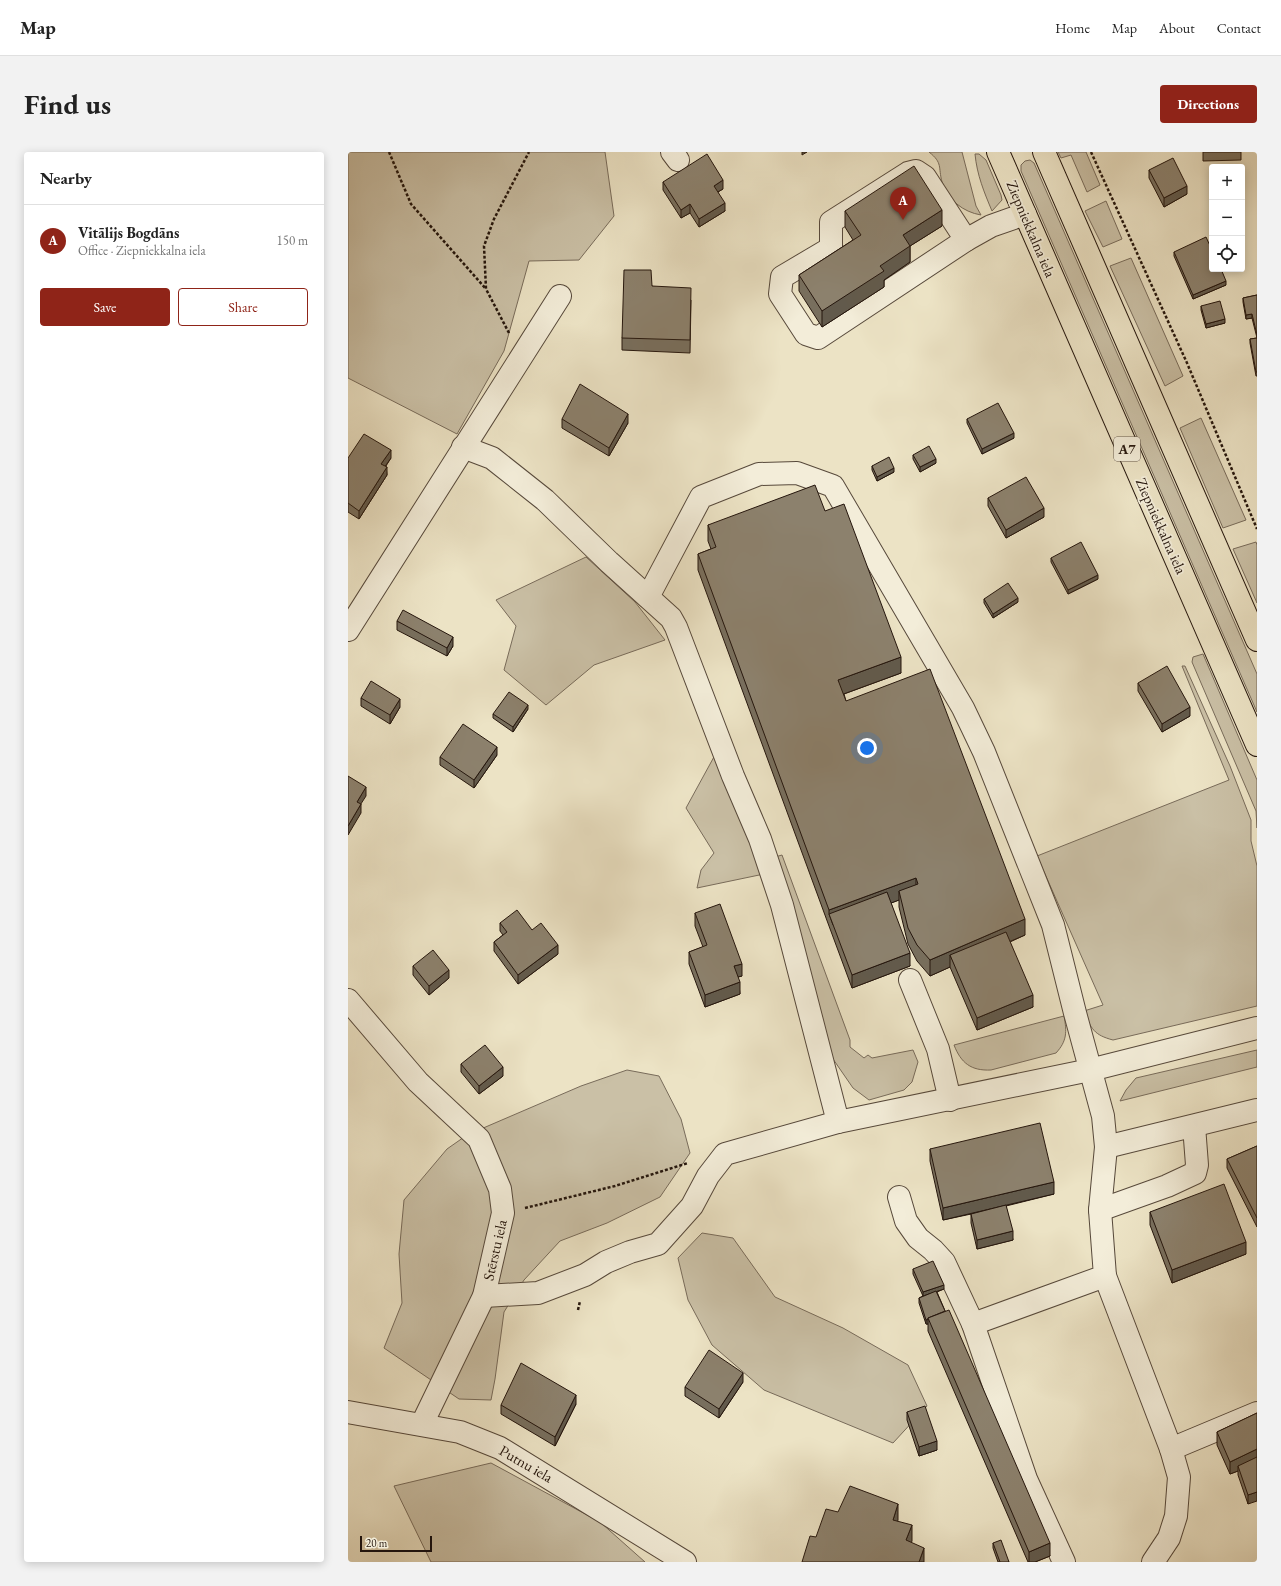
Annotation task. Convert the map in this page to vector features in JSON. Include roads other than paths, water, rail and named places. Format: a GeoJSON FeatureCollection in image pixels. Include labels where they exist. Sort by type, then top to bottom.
{"type":"FeatureCollection","features":[{"type":"Feature","properties":{"kind":"highway","name":"Ziepniekkalna iela"},"geometry":{"type":"LineString","coordinates":[[998,152],[1257,745]]}},
{"type":"Feature","properties":{"kind":"highway"},"geometry":{"type":"LineString","coordinates":[[1044,152],[1257,640]]}},
{"type":"Feature","properties":{"kind":"street"},"geometry":{"type":"LineString","coordinates":[[966,240],[925,177],[916,171],[908,173],[831,222],[830,248],[782,277],[780,294],[806,334],[818,338],[966,240],[991,226],[1025,214]]}},
{"type":"Feature","properties":{"kind":"street"},"geometry":{"type":"LineString","coordinates":[[348,630],[560,296]]}},
{"type":"Feature","properties":{"kind":"street"},"geometry":{"type":"LineString","coordinates":[[463,447],[492,458],[545,500],[671,618],[676,627],[733,776],[760,839],[782,905],[838,1122]]}},
{"type":"Feature","properties":{"kind":"street"},"geometry":{"type":"LineString","coordinates":[[648,597],[701,497],[759,474],[797,473],[832,486],[963,708],[984,752],[1053,925],[1103,1116],[1106,1147],[1100,1210],[1105,1276],[1171,1449],[1179,1477],[1176,1516],[1170,1538],[1153,1562]]}},
{"type":"Feature","properties":{"kind":"street"},"geometry":{"type":"LineString","coordinates":[[910,980],[938,1049],[950,1100]]}},
{"type":"Feature","properties":{"kind":"street","name":"Stērstu iela"},"geometry":{"type":"LineString","coordinates":[[348,1000],[418,1082],[479,1139],[500,1189],[503,1213],[484,1296],[422,1424]]}},
{"type":"Feature","properties":{"kind":"street"},"geometry":{"type":"LineString","coordinates":[[484,1296],[538,1293],[585,1275],[606,1262],[630,1252],[658,1244],[692,1206],[708,1176],[725,1154],[838,1122],[1090,1070],[1257,1028]]}},
{"type":"Feature","properties":{"kind":"street"},"geometry":{"type":"LineString","coordinates":[[1106,1147],[1257,1110]]}},
{"type":"Feature","properties":{"kind":"street"},"geometry":{"type":"LineString","coordinates":[[1100,1210],[1167,1186],[1195,1173],[1197,1165],[1194,1126]]}},
{"type":"Feature","properties":{"kind":"street"},"geometry":{"type":"LineString","coordinates":[[899,1197],[906,1221],[918,1238],[933,1250],[944,1262],[973,1324],[1026,1479],[1064,1562]]}},
{"type":"Feature","properties":{"kind":"street"},"geometry":{"type":"LineString","coordinates":[[973,1324],[1105,1276]]}},
{"type":"Feature","properties":{"kind":"street","name":"Putnu iela"},"geometry":{"type":"LineString","coordinates":[[348,1412],[460,1432],[500,1448],[685,1562]]}},
{"type":"Feature","properties":{"kind":"street"},"geometry":{"type":"LineString","coordinates":[[1171,1449],[1257,1413]]}},
{"type":"Feature","properties":{"kind":"place","name":"Vitālijs Bogdāns"},"geometry":{"type":"Point","coordinates":[903,220]}}]}
